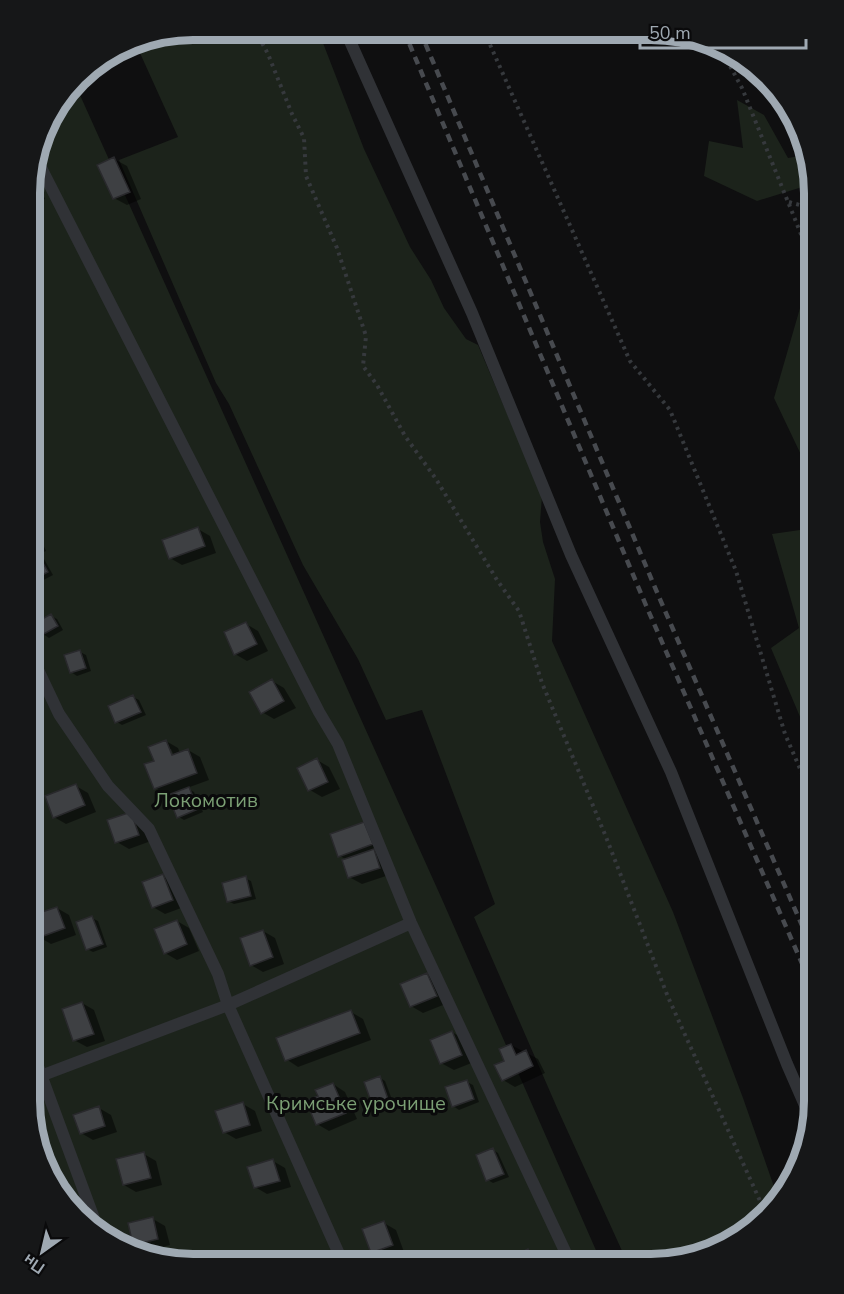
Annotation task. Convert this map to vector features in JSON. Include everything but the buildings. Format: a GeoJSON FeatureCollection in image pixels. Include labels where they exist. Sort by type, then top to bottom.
{"type":"FeatureCollection","features":[{"type":"Feature","properties":{"kind":"lane"},"geometry":{"type":"LineString","coordinates":[[350,41],[472,313],[571,555],[671,772],[803,1101]]}},
{"type":"Feature","properties":{"kind":"lane"},"geometry":{"type":"LineString","coordinates":[[42,171],[319,712],[338,744],[411,923],[566,1254]]}},
{"type":"Feature","properties":{"kind":"lane"},"geometry":{"type":"LineString","coordinates":[[41,676],[59,714],[108,786],[149,829],[218,974],[228,1005],[339,1254]]}},
{"type":"Feature","properties":{"kind":"lane"},"geometry":{"type":"LineString","coordinates":[[93,1216],[42,1075],[228,1005],[411,923]]}},
{"type":"Feature","properties":{"kind":"path"},"geometry":{"type":"LineString","coordinates":[[261,41],[291,114],[304,138],[306,176],[337,248],[366,336],[363,366],[377,385],[405,436],[436,479],[496,580],[519,610],[542,682],[606,837],[668,997],[762,1205]]}},
{"type":"Feature","properties":{"kind":"path"},"geometry":{"type":"LineString","coordinates":[[488,41],[630,361],[670,410],[736,571],[785,734],[803,776]]}},
{"type":"Feature","properties":{"kind":"path"},"geometry":{"type":"LineString","coordinates":[[728,61],[742,88],[804,241]]}},
{"type":"Feature","properties":{"kind":"path"},"geometry":{"type":"LineString","coordinates":[[788,202],[804,206]]}},
{"type":"Feature","properties":{"kind":"green space"},"geometry":{"type":"Polygon","coordinates":[[[183,41],[322,41],[364,149],[410,247],[431,280],[444,308],[466,339],[478,345],[542,496],[540,522],[543,542],[555,579],[552,641],[673,912],[775,1190],[744,1222],[709,1242],[681,1251],[623,1254],[474,917],[495,904],[422,710],[386,720],[358,659],[303,565],[229,404],[216,383],[119,160],[178,137],[139,51],[163,43],[183,41]]]}},
{"type":"Feature","properties":{"kind":"green space"},"geometry":{"type":"Polygon","coordinates":[[[620,41],[649,41],[622,44],[620,41]]]}},
{"type":"Feature","properties":{"kind":"green space","name":"Локомотив"},"geometry":{"type":"Polygon","coordinates":[[[79,92],[441,897],[598,1254],[193,1254],[173,1252],[135,1242],[117,1233],[85,1209],[72,1194],[61,1177],[49,1150],[43,1131],[41,1101],[41,193],[42,173],[52,135],[61,117],[79,92]]]}},
{"type":"Feature","properties":{"kind":"green space"},"geometry":{"type":"Polygon","coordinates":[[[737,100],[764,115],[788,158],[799,156],[803,187],[757,201],[704,176],[709,141],[743,148],[737,100]]]}},
{"type":"Feature","properties":{"kind":"green space"},"geometry":{"type":"Polygon","coordinates":[[[804,295],[804,460],[774,398],[804,295]]]}},
{"type":"Feature","properties":{"kind":"green space"},"geometry":{"type":"Polygon","coordinates":[[[804,529],[803,725],[771,648],[799,628],[772,534],[804,529]]]}},
{"type":"Feature","properties":{"kind":"railway"},"geometry":{"type":"LineString","coordinates":[[408,41],[645,603],[803,966]]}},
{"type":"Feature","properties":{"kind":"railway"},"geometry":{"type":"LineString","coordinates":[[424,41],[659,597],[803,928]]}},
{"type":"Feature","properties":{"kind":"park label","name":"Кримське урочище"},"geometry":{"type":"Point","coordinates":[356,1103]}}]}
